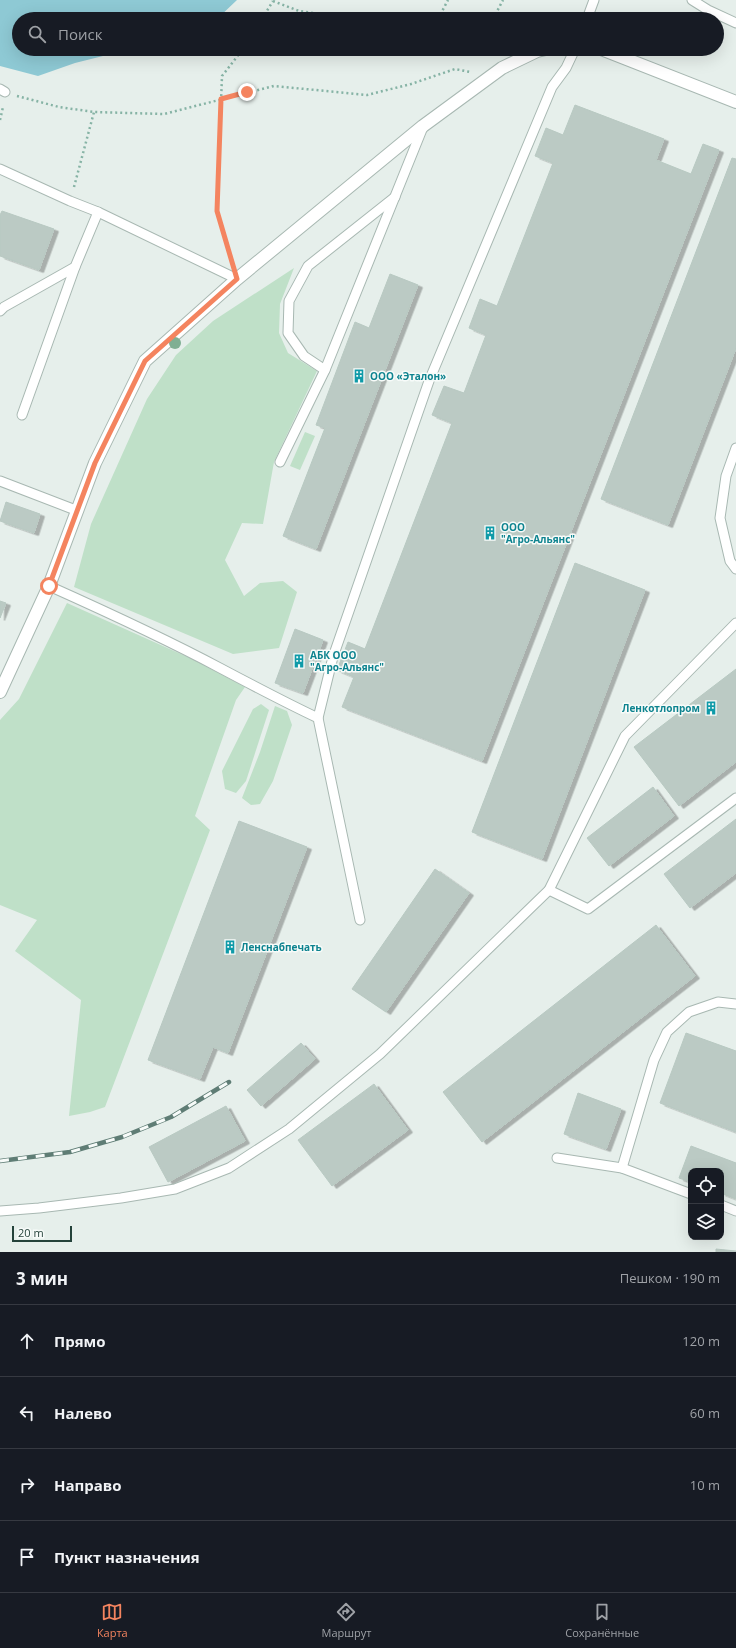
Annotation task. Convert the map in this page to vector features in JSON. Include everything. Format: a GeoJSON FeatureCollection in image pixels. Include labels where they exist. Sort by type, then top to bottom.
{"type":"FeatureCollection","features":[{"type":"Feature","properties":{"kind":"street"},"geometry":{"type":"LineString","coordinates":[[0,692],[49,586],[95,463],[145,361],[237,279],[423,126],[502,68],[527,56]]}},
{"type":"Feature","properties":{"kind":"street"},"geometry":{"type":"LineString","coordinates":[[619,56],[736,102]]}},
{"type":"Feature","properties":{"kind":"lane"},"geometry":{"type":"LineString","coordinates":[[590,12],[594,0]]}},
{"type":"Feature","properties":{"kind":"lane"},"geometry":{"type":"LineString","coordinates":[[692,0],[712,12]]}},
{"type":"Feature","properties":{"kind":"lane"},"geometry":{"type":"LineString","coordinates":[[724,17],[736,23]]}},
{"type":"Feature","properties":{"kind":"lane"},"geometry":{"type":"LineString","coordinates":[[360,920],[318,718],[333,657],[429,381],[552,87],[566,68],[572,56]]}},
{"type":"Feature","properties":{"kind":"lane"},"geometry":{"type":"LineString","coordinates":[[280,462],[326,370],[423,126]]}},
{"type":"Feature","properties":{"kind":"lane"},"geometry":{"type":"LineString","coordinates":[[0,169],[98,212],[237,279]]}},
{"type":"Feature","properties":{"kind":"lane"},"geometry":{"type":"LineString","coordinates":[[326,370],[304,356],[288,333],[289,301],[308,266],[395,196]]}},
{"type":"Feature","properties":{"kind":"lane"},"geometry":{"type":"LineString","coordinates":[[22,415],[75,267],[98,212]]}},
{"type":"Feature","properties":{"kind":"lane"},"geometry":{"type":"LineString","coordinates":[[0,311],[4,307],[75,267]]}},
{"type":"Feature","properties":{"kind":"lane"},"geometry":{"type":"LineString","coordinates":[[736,448],[726,476],[720,518],[730,561],[736,569]]}},
{"type":"Feature","properties":{"kind":"lane"},"geometry":{"type":"LineString","coordinates":[[0,481],[78,511]]}},
{"type":"Feature","properties":{"kind":"lane"},"geometry":{"type":"LineString","coordinates":[[49,586],[122,619],[318,718]]}},
{"type":"Feature","properties":{"kind":"lane"},"geometry":{"type":"LineString","coordinates":[[0,1211],[121,1198],[175,1189],[229,1168],[289,1129],[380,1054],[549,890],[625,736],[736,623]]}},
{"type":"Feature","properties":{"kind":"lane"},"geometry":{"type":"LineString","coordinates":[[549,890],[588,909],[736,798]]}},
{"type":"Feature","properties":{"kind":"lane"},"geometry":{"type":"LineString","coordinates":[[622,1168],[654,1060],[667,1032],[689,1012],[718,1002],[736,1004]]}},
{"type":"Feature","properties":{"kind":"lane"},"geometry":{"type":"LineString","coordinates":[[557,1158],[622,1168],[688,1193]]}},
{"type":"Feature","properties":{"kind":"lane"},"geometry":{"type":"LineString","coordinates":[[724,1207],[736,1211]]}},
{"type":"Feature","properties":{"kind":"path"},"geometry":{"type":"LineString","coordinates":[[266,12],[274,0],[299,11],[306,12]]}},
{"type":"Feature","properties":{"kind":"path"},"geometry":{"type":"LineString","coordinates":[[442,12],[448,0]]}},
{"type":"Feature","properties":{"kind":"path"},"geometry":{"type":"LineString","coordinates":[[497,12],[503,0]]}},
{"type":"Feature","properties":{"kind":"path"},"geometry":{"type":"LineString","coordinates":[[237,279],[217,211],[222,76],[238,56]]}},
{"type":"Feature","properties":{"kind":"path"},"geometry":{"type":"LineString","coordinates":[[3,91],[59,107],[94,112],[164,114],[274,86],[367,95],[411,84],[455,69],[492,76]]}},
{"type":"Feature","properties":{"kind":"path"},"geometry":{"type":"LineString","coordinates":[[70,201],[94,112]]}},
{"type":"Feature","properties":{"kind":"green space"},"geometry":{"type":"Polygon","coordinates":[[[294,268],[280,304],[279,333],[288,353],[317,371],[274,462],[263,524],[242,523],[225,560],[244,596],[260,583],[283,581],[297,592],[279,648],[233,654],[74,587],[91,524],[147,399],[176,355],[213,321],[294,268]]]}},
{"type":"Feature","properties":{"kind":"green space"},"geometry":{"type":"Polygon","coordinates":[[[305,432],[315,436],[300,470],[290,466],[305,432]]]}},
{"type":"Feature","properties":{"kind":"green space"},"geometry":{"type":"Polygon","coordinates":[[[67,603],[192,659],[245,687],[236,700],[195,816],[210,830],[105,1107],[90,1112],[69,1116],[81,1000],[15,951],[37,920],[0,905],[0,720],[19,699],[67,603]]]}},
{"type":"Feature","properties":{"kind":"green space"},"geometry":{"type":"Polygon","coordinates":[[[261,704],[269,710],[246,781],[236,793],[225,789],[222,771],[253,709],[261,704]]]}},
{"type":"Feature","properties":{"kind":"green space"},"geometry":{"type":"Polygon","coordinates":[[[275,706],[287,711],[292,725],[273,781],[260,804],[251,805],[242,798],[260,752],[275,706]]]}},
{"type":"Feature","properties":{"kind":"water"},"geometry":{"type":"Polygon","coordinates":[[[0,0],[237,0],[224,12],[12,12],[12,56],[103,56],[75,63],[38,76],[0,66],[0,0]]]}},
{"type":"Feature","properties":{"kind":"building","name":"ООО \"Агро-Альянс\""},"geometry":{"type":"Polygon","coordinates":[[[575,105],[664,139],[656,160],[691,174],[703,144],[719,150],[482,761],[342,707],[354,677],[337,670],[348,642],[365,649],[452,423],[432,415],[444,386],[464,393],[486,335],[469,328],[480,299],[497,306],[553,163],[535,156],[546,128],[563,135],[575,105]]]}},
{"type":"Feature","properties":{"kind":"building"},"geometry":{"type":"Polygon","coordinates":[[[732,158],[736,159],[736,348],[668,525],[601,499],[732,158]]]}},
{"type":"Feature","properties":{"kind":"building"},"geometry":{"type":"Polygon","coordinates":[[[2,211],[54,229],[39,270],[0,256],[0,215],[2,211]]]}},
{"type":"Feature","properties":{"kind":"building","name":"ООО «Эталон»"},"geometry":{"type":"Polygon","coordinates":[[[390,274],[418,285],[316,549],[283,536],[325,428],[316,425],[355,322],[369,328],[390,274]]]}},
{"type":"Feature","properties":{"kind":"building"},"geometry":{"type":"Polygon","coordinates":[[[6,502],[40,514],[34,533],[0,521],[6,502]]]}},
{"type":"Feature","properties":{"kind":"building"},"geometry":{"type":"Polygon","coordinates":[[[575,563],[645,590],[542,859],[472,832],[575,563]]]}},
{"type":"Feature","properties":{"kind":"building"},"geometry":{"type":"Polygon","coordinates":[[[0,601],[6,603],[0,618],[0,601]]]}},
{"type":"Feature","properties":{"kind":"building","name":"АБК ООО \"Агро-Альянс\""},"geometry":{"type":"Polygon","coordinates":[[[295,629],[323,640],[303,693],[275,683],[295,629]]]}},
{"type":"Feature","properties":{"kind":"building","name":"Ленкотлопром"},"geometry":{"type":"Polygon","coordinates":[[[736,669],[736,762],[679,806],[634,747],[736,669]]]}},
{"type":"Feature","properties":{"kind":"building"},"geometry":{"type":"Polygon","coordinates":[[[653,787],[674,816],[609,866],[587,838],[653,787]]]}},
{"type":"Feature","properties":{"kind":"building"},"geometry":{"type":"Polygon","coordinates":[[[736,819],[736,873],[690,908],[664,874],[736,819]]]}},
{"type":"Feature","properties":{"kind":"building","name":"Ленснабпечать"},"geometry":{"type":"Polygon","coordinates":[[[239,821],[307,847],[228,1053],[213,1047],[200,1079],[148,1060],[239,821]]]}},
{"type":"Feature","properties":{"kind":"building"},"geometry":{"type":"Polygon","coordinates":[[[435,869],[469,893],[386,1012],[352,989],[435,869]]]}},
{"type":"Feature","properties":{"kind":"building"},"geometry":{"type":"Polygon","coordinates":[[[656,925],[695,976],[482,1142],[443,1092],[656,925]]]}},
{"type":"Feature","properties":{"kind":"building"},"geometry":{"type":"Polygon","coordinates":[[[686,1033],[736,1051],[736,1132],[660,1103],[686,1033]]]}},
{"type":"Feature","properties":{"kind":"building"},"geometry":{"type":"Polygon","coordinates":[[[301,1043],[315,1059],[261,1106],[247,1090],[301,1043]]]}},
{"type":"Feature","properties":{"kind":"building"},"geometry":{"type":"Polygon","coordinates":[[[374,1084],[408,1130],[332,1186],[298,1140],[374,1084]]]}},
{"type":"Feature","properties":{"kind":"building"},"geometry":{"type":"Polygon","coordinates":[[[578,1093],[621,1109],[606,1149],[564,1134],[578,1093]]]}},
{"type":"Feature","properties":{"kind":"building"},"geometry":{"type":"Polygon","coordinates":[[[226,1106],[245,1141],[168,1182],[149,1147],[226,1106]]]}},
{"type":"Feature","properties":{"kind":"building"},"geometry":{"type":"Polygon","coordinates":[[[691,1146],[736,1163],[736,1199],[724,1194],[724,1168],[688,1168],[688,1181],[679,1178],[691,1146]]]}},
{"type":"Feature","properties":{"kind":"building"},"geometry":{"type":"Polygon","coordinates":[[[716,1249],[736,1251],[736,1252],[716,1252],[716,1249]]]}},
{"type":"Feature","properties":{"kind":"railway"},"geometry":{"type":"LineString","coordinates":[[0,1161],[70,1152],[122,1137],[171,1117],[229,1082]]}},
{"type":"Feature","properties":{"kind":"place","name":"ООО «Эталон»"},"geometry":{"type":"Point","coordinates":[359,376]}},
{"type":"Feature","properties":{"kind":"place","name":"ООО \"Агро-Альянс\""},"geometry":{"type":"Point","coordinates":[490,533]}},
{"type":"Feature","properties":{"kind":"place","name":"АБК ООО \"Агро-Альянс\""},"geometry":{"type":"Point","coordinates":[299,661]}},
{"type":"Feature","properties":{"kind":"place","name":"Ленкотлопром"},"geometry":{"type":"Point","coordinates":[711,708]}},
{"type":"Feature","properties":{"kind":"place","name":"Ленснабпечать"},"geometry":{"type":"Point","coordinates":[230,947]}},
{"type":"Feature","properties":{"kind":"route"},"geometry":{"type":"LineString","coordinates":[[49,586],[95,463],[145,361],[237,279],[217,211],[221,99],[247,92]]}}]}
